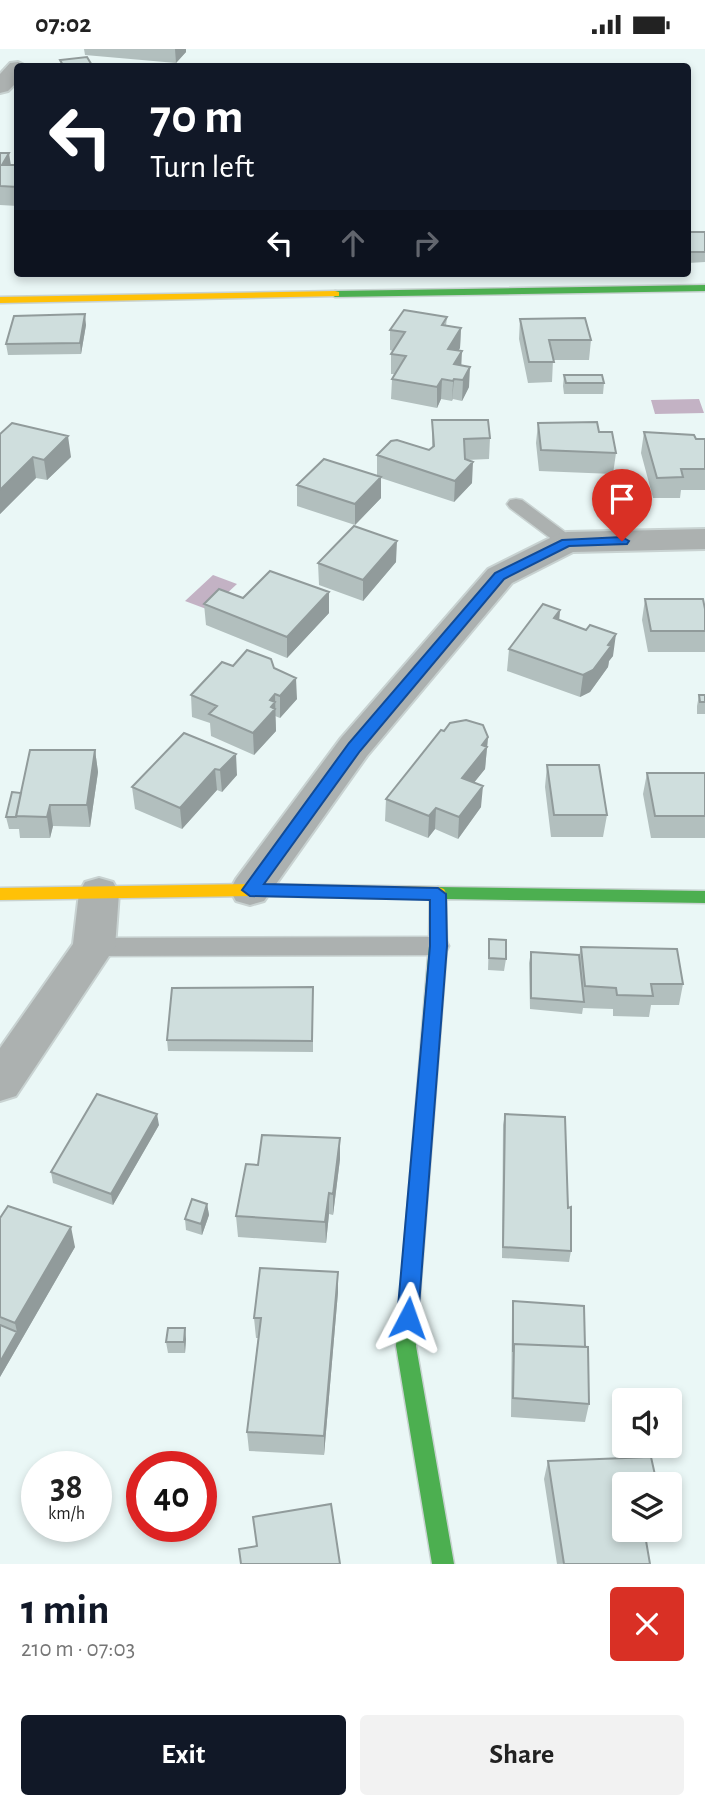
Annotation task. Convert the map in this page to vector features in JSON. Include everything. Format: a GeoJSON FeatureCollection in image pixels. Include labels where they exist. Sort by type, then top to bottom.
{"type":"FeatureCollection","features":[{"type":"Feature","properties":{"kind":"street"},"geometry":{"type":"LineString","coordinates":[[22,63],[35,49]]}},
{"type":"Feature","properties":{"kind":"street"},"geometry":{"type":"LineString","coordinates":[[0,86],[14,71]]}},
{"type":"Feature","properties":{"kind":"street"},"geometry":{"type":"LineString","coordinates":[[0,300],[705,288]]}},
{"type":"Feature","properties":{"kind":"street"},"geometry":{"type":"LineString","coordinates":[[250,890],[354,747],[500,576],[567,543],[705,539]]}},
{"type":"Feature","properties":{"kind":"street"},"geometry":{"type":"LineString","coordinates":[[0,894],[250,890],[705,897]]}},
{"type":"Feature","properties":{"kind":"street"},"geometry":{"type":"LineString","coordinates":[[0,1083],[94,947],[99,893]]}},
{"type":"Feature","properties":{"kind":"street"},"geometry":{"type":"LineString","coordinates":[[438,894],[438,946],[405,1346],[443,1564]]}},
{"type":"Feature","properties":{"kind":"lane"},"geometry":{"type":"LineString","coordinates":[[516,504],[567,543]]}},
{"type":"Feature","properties":{"kind":"lane"},"geometry":{"type":"LineString","coordinates":[[94,947],[438,946]]}},
{"type":"Feature","properties":{"kind":"shaded area"},"geometry":{"type":"Polygon","coordinates":[[[699,399],[704,413],[655,414],[651,400],[699,399]]]}},
{"type":"Feature","properties":{"kind":"shaded area"},"geometry":{"type":"Polygon","coordinates":[[[213,575],[237,584],[209,610],[185,601],[213,575]]]}},
{"type":"Feature","properties":{"kind":"building"},"geometry":{"type":"Polygon","coordinates":[[[87,57],[91,63],[62,63],[60,60],[87,57]]]}},
{"type":"Feature","properties":{"kind":"building"},"geometry":{"type":"Polygon","coordinates":[[[0,153],[9,153],[2,165],[14,165],[14,187],[0,186],[0,153]]]}},
{"type":"Feature","properties":{"kind":"building"},"geometry":{"type":"Polygon","coordinates":[[[691,232],[705,232],[705,252],[691,252],[691,232]]]}},
{"type":"Feature","properties":{"kind":"building"},"geometry":{"type":"Polygon","coordinates":[[[404,310],[447,317],[442,325],[461,328],[448,349],[462,351],[454,364],[470,367],[463,380],[442,379],[437,387],[392,379],[406,356],[391,354],[405,332],[390,330],[404,310]]]}},
{"type":"Feature","properties":{"kind":"building"},"geometry":{"type":"Polygon","coordinates":[[[85,314],[80,343],[6,344],[14,316],[85,314]]]}},
{"type":"Feature","properties":{"kind":"building"},"geometry":{"type":"Polygon","coordinates":[[[585,318],[591,340],[549,340],[554,362],[529,362],[520,319],[585,318]]]}},
{"type":"Feature","properties":{"kind":"building"},"geometry":{"type":"Polygon","coordinates":[[[564,375],[602,375],[604,383],[566,383],[564,375]]]}},
{"type":"Feature","properties":{"kind":"building"},"geometry":{"type":"Polygon","coordinates":[[[432,420],[488,420],[490,438],[464,439],[465,459],[473,462],[455,481],[377,455],[391,441],[397,440],[429,450],[434,446],[432,420]]]}},
{"type":"Feature","properties":{"kind":"building"},"geometry":{"type":"Polygon","coordinates":[[[597,422],[599,432],[612,432],[616,453],[541,450],[538,423],[597,422]]]}},
{"type":"Feature","properties":{"kind":"building"},"geometry":{"type":"Polygon","coordinates":[[[12,423],[68,436],[44,460],[33,457],[0,490],[0,434],[12,423]]]}},
{"type":"Feature","properties":{"kind":"building"},"geometry":{"type":"Polygon","coordinates":[[[644,432],[694,435],[696,439],[705,439],[705,469],[681,469],[683,477],[657,478],[644,432]]]}},
{"type":"Feature","properties":{"kind":"building"},"geometry":{"type":"Polygon","coordinates":[[[324,459],[381,477],[355,504],[297,485],[324,459]]]}},
{"type":"Feature","properties":{"kind":"building"},"geometry":{"type":"Polygon","coordinates":[[[354,526],[397,541],[363,580],[318,563],[354,526]]]}},
{"type":"Feature","properties":{"kind":"building"},"geometry":{"type":"Polygon","coordinates":[[[270,571],[329,592],[287,637],[204,604],[219,589],[243,598],[270,571]]]}},
{"type":"Feature","properties":{"kind":"building"},"geometry":{"type":"Polygon","coordinates":[[[645,599],[703,599],[705,631],[651,631],[645,599]]]}},
{"type":"Feature","properties":{"kind":"building"},"geometry":{"type":"Polygon","coordinates":[[[543,604],[560,610],[554,618],[586,630],[590,625],[616,634],[608,645],[611,646],[593,670],[583,675],[509,649],[543,604]]]}},
{"type":"Feature","properties":{"kind":"building"},"geometry":{"type":"Polygon","coordinates":[[[247,650],[271,659],[274,668],[296,678],[280,696],[275,694],[270,700],[275,702],[271,707],[275,709],[253,733],[209,714],[217,706],[191,695],[222,662],[233,666],[247,650]]]}},
{"type":"Feature","properties":{"kind":"building"},"geometry":{"type":"Polygon","coordinates":[[[699,695],[705,695],[705,702],[700,702],[699,695]]]}},
{"type":"Feature","properties":{"kind":"building"},"geometry":{"type":"Polygon","coordinates":[[[466,720],[483,725],[488,737],[482,745],[487,747],[462,778],[483,786],[459,817],[436,808],[429,816],[386,799],[441,730],[444,731],[450,723],[466,720]]]}},
{"type":"Feature","properties":{"kind":"building"},"geometry":{"type":"Polygon","coordinates":[[[184,733],[236,754],[220,770],[215,769],[180,808],[132,787],[184,733]]]}},
{"type":"Feature","properties":{"kind":"building"},"geometry":{"type":"Polygon","coordinates":[[[30,750],[95,750],[87,805],[50,805],[47,817],[16,816],[30,750]]]}},
{"type":"Feature","properties":{"kind":"building"},"geometry":{"type":"Polygon","coordinates":[[[547,765],[599,765],[607,815],[554,815],[547,765]]]}},
{"type":"Feature","properties":{"kind":"building"},"geometry":{"type":"Polygon","coordinates":[[[647,773],[705,773],[705,816],[655,816],[647,773]]]}},
{"type":"Feature","properties":{"kind":"building"},"geometry":{"type":"Polygon","coordinates":[[[12,792],[21,793],[16,817],[6,817],[12,792]]]}},
{"type":"Feature","properties":{"kind":"building"},"geometry":{"type":"Polygon","coordinates":[[[489,939],[506,940],[506,959],[489,958],[489,939]]]}},
{"type":"Feature","properties":{"kind":"building"},"geometry":{"type":"Polygon","coordinates":[[[581,947],[677,949],[683,984],[651,984],[653,996],[617,995],[616,988],[585,986],[581,947]]]}},
{"type":"Feature","properties":{"kind":"building"},"geometry":{"type":"Polygon","coordinates":[[[531,952],[579,955],[584,1002],[531,998],[531,952]]]}},
{"type":"Feature","properties":{"kind":"building"},"geometry":{"type":"Polygon","coordinates":[[[313,987],[312,1041],[167,1040],[172,988],[313,987]]]}},
{"type":"Feature","properties":{"kind":"building"},"geometry":{"type":"Polygon","coordinates":[[[97,1094],[157,1114],[111,1194],[51,1172],[97,1094]]]}},
{"type":"Feature","properties":{"kind":"building"},"geometry":{"type":"Polygon","coordinates":[[[505,1114],[565,1117],[571,1251],[503,1247],[505,1114]]]}},
{"type":"Feature","properties":{"kind":"building"},"geometry":{"type":"Polygon","coordinates":[[[262,1135],[340,1138],[333,1194],[329,1193],[325,1222],[236,1216],[246,1164],[258,1165],[262,1135]]]}},
{"type":"Feature","properties":{"kind":"building"},"geometry":{"type":"Polygon","coordinates":[[[192,1199],[207,1204],[201,1224],[185,1219],[192,1199]]]}},
{"type":"Feature","properties":{"kind":"building"},"geometry":{"type":"Polygon","coordinates":[[[8,1206],[71,1227],[15,1323],[0,1317],[0,1218],[8,1206]]]}},
{"type":"Feature","properties":{"kind":"building"},"geometry":{"type":"Polygon","coordinates":[[[260,1268],[338,1272],[324,1436],[247,1432],[261,1318],[254,1318],[260,1268]]]}},
{"type":"Feature","properties":{"kind":"building"},"geometry":{"type":"Polygon","coordinates":[[[513,1301],[584,1306],[585,1347],[514,1344],[513,1352],[513,1301]]]}},
{"type":"Feature","properties":{"kind":"building"},"geometry":{"type":"Polygon","coordinates":[[[0,1325],[17,1332],[0,1362],[0,1325]]]}},
{"type":"Feature","properties":{"kind":"building"},"geometry":{"type":"Polygon","coordinates":[[[168,1328],[185,1328],[184,1342],[166,1342],[168,1328]]]}},
{"type":"Feature","properties":{"kind":"building"},"geometry":{"type":"Polygon","coordinates":[[[514,1344],[588,1347],[589,1404],[513,1398],[514,1344]]]}},
{"type":"Feature","properties":{"kind":"building"},"geometry":{"type":"Polygon","coordinates":[[[651,1458],[654,1472],[612,1472],[612,1542],[646,1542],[650,1564],[564,1564],[548,1461],[651,1458]]]}},
{"type":"Feature","properties":{"kind":"building"},"geometry":{"type":"Polygon","coordinates":[[[331,1504],[340,1564],[241,1564],[239,1549],[257,1546],[253,1517],[331,1504]]]}},
{"type":"Feature","properties":{"kind":"traffic: fast"},"geometry":{"type":"LineString","coordinates":[[335,294],[705,288]]}},
{"type":"Feature","properties":{"kind":"traffic: fast"},"geometry":{"type":"LineString","coordinates":[[438,893],[705,897]]}},
{"type":"Feature","properties":{"kind":"traffic: fast"},"geometry":{"type":"LineString","coordinates":[[438,894],[438,946],[406,1346],[443,1564]]}},
{"type":"Feature","properties":{"kind":"traffic: slow"},"geometry":{"type":"LineString","coordinates":[[0,300],[335,294]]}},
{"type":"Feature","properties":{"kind":"traffic: slow"},"geometry":{"type":"LineString","coordinates":[[0,894],[250,890],[438,893]]}},
{"type":"Feature","properties":{"kind":"route"},"geometry":{"type":"LineString","coordinates":[[408,1318],[438,946],[438,894],[250,890],[354,747],[500,576],[567,543],[622,541]]}}]}
